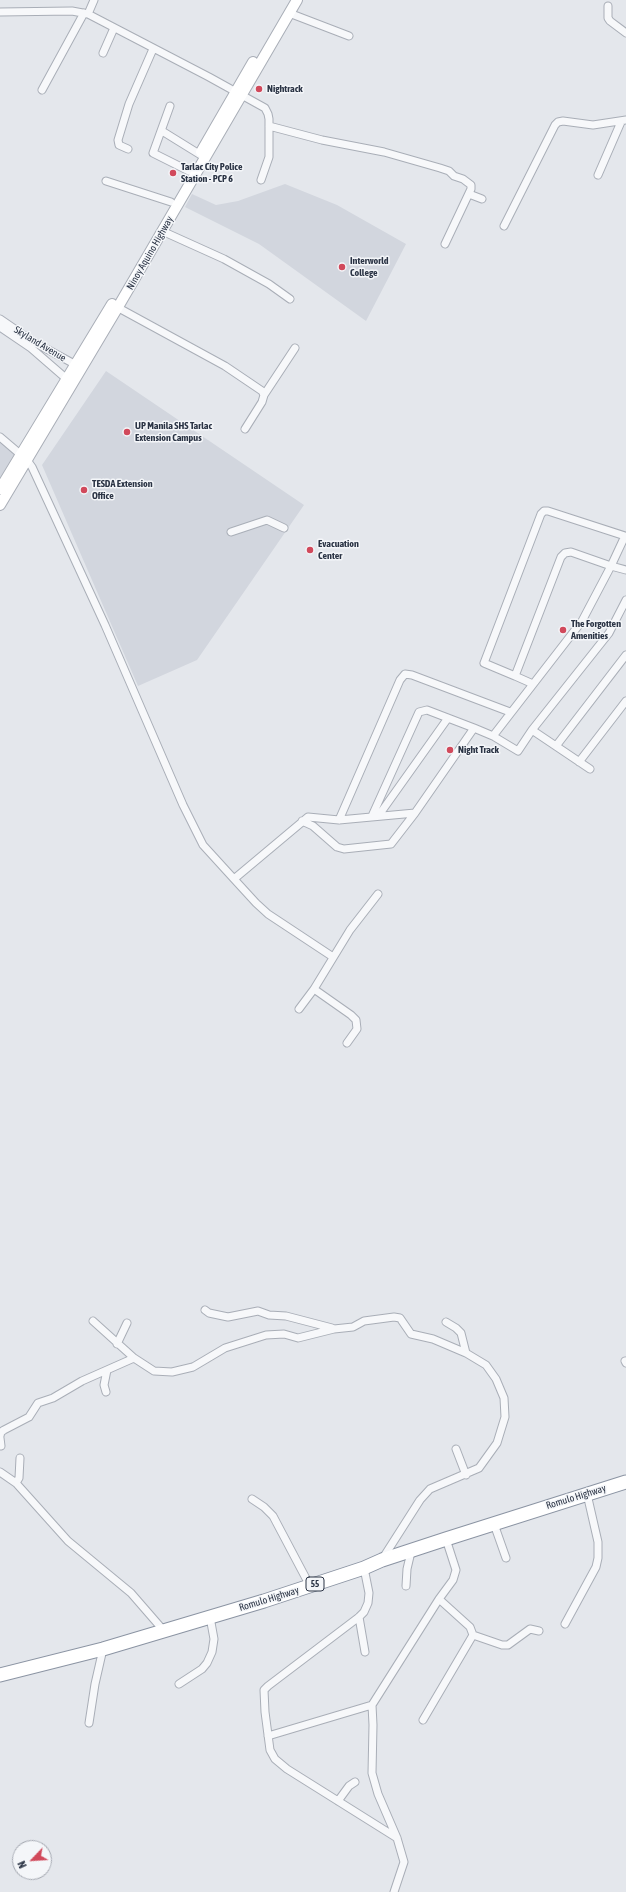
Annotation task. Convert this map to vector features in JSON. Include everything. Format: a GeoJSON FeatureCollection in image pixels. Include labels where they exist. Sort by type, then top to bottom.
{"type":"FeatureCollection","features":[{"type":"Feature","properties":{"kind":"highway","name":"Romulo Highway"},"geometry":{"type":"LineString","coordinates":[[0,1675],[103,1649],[210,1617],[310,1586],[364,1568],[382,1560],[412,1552],[446,1539],[626,1482]]}},
{"type":"Feature","properties":{"kind":"main road","name":"Ninoy Aquino Highway"},"geometry":{"type":"LineString","coordinates":[[239,95],[289,0]]}},
{"type":"Feature","properties":{"kind":"main road","name":"Ninoy Aquino Highway"},"geometry":{"type":"LineString","coordinates":[[0,489],[23,458],[162,231],[202,156],[297,0]]}},
{"type":"Feature","properties":{"kind":"main road","name":"Ninoy Aquino Highway"},"geometry":{"type":"LineString","coordinates":[[115,306],[171,202],[189,171],[202,156]]}},
{"type":"Feature","properties":{"kind":"main road","name":"Ninoy Aquino Highway"},"geometry":{"type":"LineString","coordinates":[[0,505],[23,458]]}},
{"type":"Feature","properties":{"kind":"street"},"geometry":{"type":"LineString","coordinates":[[42,90],[94,0]]}},
{"type":"Feature","properties":{"kind":"street"},"geometry":{"type":"LineString","coordinates":[[608,6],[608,18],[610,21],[626,33]]}},
{"type":"Feature","properties":{"kind":"street"},"geometry":{"type":"LineString","coordinates":[[0,12],[72,12],[86,14],[209,77],[264,108],[268,114],[270,157],[262,180]]}},
{"type":"Feature","properties":{"kind":"street"},"geometry":{"type":"LineString","coordinates":[[289,13],[348,36]]}},
{"type":"Feature","properties":{"kind":"street"},"geometry":{"type":"LineString","coordinates":[[102,53],[114,28]]}},
{"type":"Feature","properties":{"kind":"street"},"geometry":{"type":"LineString","coordinates":[[128,149],[120,145],[118,140],[129,104],[152,49]]}},
{"type":"Feature","properties":{"kind":"street"},"geometry":{"type":"LineString","coordinates":[[170,106],[153,153],[189,171]]}},
{"type":"Feature","properties":{"kind":"street"},"geometry":{"type":"LineString","coordinates":[[504,226],[555,125],[558,122],[563,121],[593,125],[623,121]]}},
{"type":"Feature","properties":{"kind":"street"},"geometry":{"type":"LineString","coordinates":[[598,176],[623,121]]}},
{"type":"Feature","properties":{"kind":"street"},"geometry":{"type":"LineString","coordinates":[[269,126],[322,140],[384,152],[449,171],[454,176],[463,179],[470,185],[471,189],[445,244]]}},
{"type":"Feature","properties":{"kind":"street"},"geometry":{"type":"LineString","coordinates":[[162,131],[202,156]]}},
{"type":"Feature","properties":{"kind":"street"},"geometry":{"type":"LineString","coordinates":[[106,181],[171,202]]}},
{"type":"Feature","properties":{"kind":"street"},"geometry":{"type":"LineString","coordinates":[[469,194],[482,199]]}},
{"type":"Feature","properties":{"kind":"street"},"geometry":{"type":"LineString","coordinates":[[162,231],[224,259],[269,284],[290,299]]}},
{"type":"Feature","properties":{"kind":"street"},"geometry":{"type":"LineString","coordinates":[[115,306],[225,366],[256,387],[264,395]]}},
{"type":"Feature","properties":{"kind":"street","name":"Skyland Avenue"},"geometry":{"type":"LineString","coordinates":[[0,319],[32,341],[78,366]]}},
{"type":"Feature","properties":{"kind":"street","name":"Skyland Avenue"},"geometry":{"type":"LineString","coordinates":[[0,327],[31,348],[69,381]]}},
{"type":"Feature","properties":{"kind":"street"},"geometry":{"type":"LineString","coordinates":[[245,429],[264,395],[295,348]]}},
{"type":"Feature","properties":{"kind":"street"},"geometry":{"type":"LineString","coordinates":[[0,438],[32,467],[70,548],[203,845],[265,912],[333,957]]}},
{"type":"Feature","properties":{"kind":"street"},"geometry":{"type":"LineString","coordinates":[[493,736],[510,712],[533,684],[582,620],[626,536],[548,511],[544,511],[541,514],[484,663],[533,684]]}},
{"type":"Feature","properties":{"kind":"street"},"geometry":{"type":"LineString","coordinates":[[231,532],[267,520],[284,528]]}},
{"type":"Feature","properties":{"kind":"street"},"geometry":{"type":"LineString","coordinates":[[515,676],[563,554],[570,552],[626,570]]}},
{"type":"Feature","properties":{"kind":"street"},"geometry":{"type":"LineString","coordinates":[[376,816],[419,712],[427,710],[474,728],[493,736],[518,751],[532,730],[608,633],[626,600]]}},
{"type":"Feature","properties":{"kind":"street"},"geometry":{"type":"LineString","coordinates":[[556,746],[626,655]]}},
{"type":"Feature","properties":{"kind":"street"},"geometry":{"type":"LineString","coordinates":[[339,820],[400,680],[405,674],[412,675],[510,712]]}},
{"type":"Feature","properties":{"kind":"street"},"geometry":{"type":"LineString","coordinates":[[579,762],[626,701]]}},
{"type":"Feature","properties":{"kind":"street"},"geometry":{"type":"LineString","coordinates":[[376,816],[448,718]]}},
{"type":"Feature","properties":{"kind":"street"},"geometry":{"type":"LineString","coordinates":[[302,821],[319,830],[341,848],[388,845],[394,841],[474,728]]}},
{"type":"Feature","properties":{"kind":"street"},"geometry":{"type":"LineString","coordinates":[[532,730],[590,768]]}},
{"type":"Feature","properties":{"kind":"street"},"geometry":{"type":"LineString","coordinates":[[234,879],[302,821],[311,816],[328,820],[339,820],[414,813]]}},
{"type":"Feature","properties":{"kind":"street"},"geometry":{"type":"LineString","coordinates":[[319,830],[328,820]]}},
{"type":"Feature","properties":{"kind":"street"},"geometry":{"type":"LineString","coordinates":[[299,1008],[314,989],[333,957],[378,894]]}},
{"type":"Feature","properties":{"kind":"street"},"geometry":{"type":"LineString","coordinates":[[314,989],[351,1014],[356,1020],[357,1029],[347,1043]]}},
{"type":"Feature","properties":{"kind":"street"},"geometry":{"type":"LineString","coordinates":[[205,1310],[209,1314],[228,1317],[258,1311],[269,1315],[286,1316],[334,1329]]}},
{"type":"Feature","properties":{"kind":"street"},"geometry":{"type":"LineString","coordinates":[[92,1321],[134,1358],[154,1372],[172,1372],[193,1368],[225,1348],[266,1335],[284,1334],[298,1338],[334,1329],[353,1328],[364,1321],[394,1317],[403,1320],[411,1334],[433,1339],[466,1353],[486,1365],[496,1379],[504,1398],[505,1417],[497,1443],[479,1468],[466,1475],[430,1489],[420,1500],[382,1560]]}},
{"type":"Feature","properties":{"kind":"street"},"geometry":{"type":"LineString","coordinates":[[446,1322],[461,1333],[466,1353]]}},
{"type":"Feature","properties":{"kind":"street"},"geometry":{"type":"LineString","coordinates":[[117,1344],[127,1323]]}},
{"type":"Feature","properties":{"kind":"street"},"geometry":{"type":"LineString","coordinates":[[1,1446],[1,1432],[29,1417],[38,1403],[53,1398],[82,1381],[134,1358]]}},
{"type":"Feature","properties":{"kind":"street"},"geometry":{"type":"LineString","coordinates":[[106,1392],[104,1385],[107,1370]]}},
{"type":"Feature","properties":{"kind":"street"},"geometry":{"type":"LineString","coordinates":[[456,1449],[466,1475]]}},
{"type":"Feature","properties":{"kind":"street"},"geometry":{"type":"LineString","coordinates":[[16,1484],[19,1478],[20,1458]]}},
{"type":"Feature","properties":{"kind":"street"},"geometry":{"type":"LineString","coordinates":[[0,1472],[16,1484],[68,1541],[131,1593],[164,1631]]}},
{"type":"Feature","properties":{"kind":"street"},"geometry":{"type":"LineString","coordinates":[[565,1624],[596,1567],[598,1558],[598,1542],[586,1494]]}},
{"type":"Feature","properties":{"kind":"street"},"geometry":{"type":"LineString","coordinates":[[252,1499],[264,1506],[273,1516],[310,1586]]}},
{"type":"Feature","properties":{"kind":"street"},"geometry":{"type":"LineString","coordinates":[[494,1524],[506,1558]]}},
{"type":"Feature","properties":{"kind":"street"},"geometry":{"type":"LineString","coordinates":[[394,1892],[404,1862],[397,1838],[378,1794],[372,1773],[372,1705],[439,1599],[454,1580],[456,1570],[446,1539]]}},
{"type":"Feature","properties":{"kind":"street"},"geometry":{"type":"LineString","coordinates":[[406,1586],[407,1569],[412,1552]]}},
{"type":"Feature","properties":{"kind":"street"},"geometry":{"type":"LineString","coordinates":[[364,1568],[370,1593],[368,1603],[359,1617],[264,1690],[265,1712],[270,1750],[275,1759],[287,1769],[397,1838]]}},
{"type":"Feature","properties":{"kind":"street"},"geometry":{"type":"LineString","coordinates":[[439,1599],[470,1627],[473,1635]]}},
{"type":"Feature","properties":{"kind":"street"},"geometry":{"type":"LineString","coordinates":[[179,1684],[202,1669],[207,1663],[212,1652],[214,1639],[210,1617]]}},
{"type":"Feature","properties":{"kind":"street"},"geometry":{"type":"LineString","coordinates":[[359,1617],[365,1652]]}},
{"type":"Feature","properties":{"kind":"street"},"geometry":{"type":"LineString","coordinates":[[473,1635],[502,1645],[515,1642],[523,1633],[530,1629],[539,1631]]}},
{"type":"Feature","properties":{"kind":"street"},"geometry":{"type":"LineString","coordinates":[[423,1720],[473,1635]]}},
{"type":"Feature","properties":{"kind":"street"},"geometry":{"type":"LineString","coordinates":[[89,1723],[95,1684],[103,1649]]}},
{"type":"Feature","properties":{"kind":"street"},"geometry":{"type":"LineString","coordinates":[[268,1736],[372,1705]]}},
{"type":"Feature","properties":{"kind":"street"},"geometry":{"type":"LineString","coordinates":[[338,1802],[349,1786],[355,1782]]}},
{"type":"Feature","properties":{"kind":"shaded area","name":"Interworld College"},"geometry":{"type":"Polygon","coordinates":[[[285,184],[337,205],[406,244],[366,321],[259,244],[185,207],[192,194],[216,205],[238,201],[285,184]]]}},
{"type":"Feature","properties":{"kind":"shaded area"},"geometry":{"type":"Polygon","coordinates":[[[106,371],[304,505],[197,660],[138,686],[42,465],[106,371]]]}},
{"type":"Feature","properties":{"kind":"shaded area"},"geometry":{"type":"Polygon","coordinates":[[[0,443],[15,455],[0,478],[0,443]]]}},
{"type":"Feature","properties":{"kind":"place","name":"Nightrack"},"geometry":{"type":"Point","coordinates":[259,89]}},
{"type":"Feature","properties":{"kind":"place","name":"Tarlac City Police Station - PCP 6"},"geometry":{"type":"Point","coordinates":[173,173]}},
{"type":"Feature","properties":{"kind":"place","name":"Interworld College"},"geometry":{"type":"Point","coordinates":[342,267]}},
{"type":"Feature","properties":{"kind":"place","name":"UP Manila SHS Tarlac Extension Campus"},"geometry":{"type":"Point","coordinates":[127,432]}},
{"type":"Feature","properties":{"kind":"place","name":"TESDA Extension Office"},"geometry":{"type":"Point","coordinates":[84,490]}},
{"type":"Feature","properties":{"kind":"place","name":"Evacuation Center"},"geometry":{"type":"Point","coordinates":[310,550]}},
{"type":"Feature","properties":{"kind":"place","name":"The Forgotten Amenities"},"geometry":{"type":"Point","coordinates":[563,630]}},
{"type":"Feature","properties":{"kind":"place","name":"Night Track"},"geometry":{"type":"Point","coordinates":[450,750]}}]}
